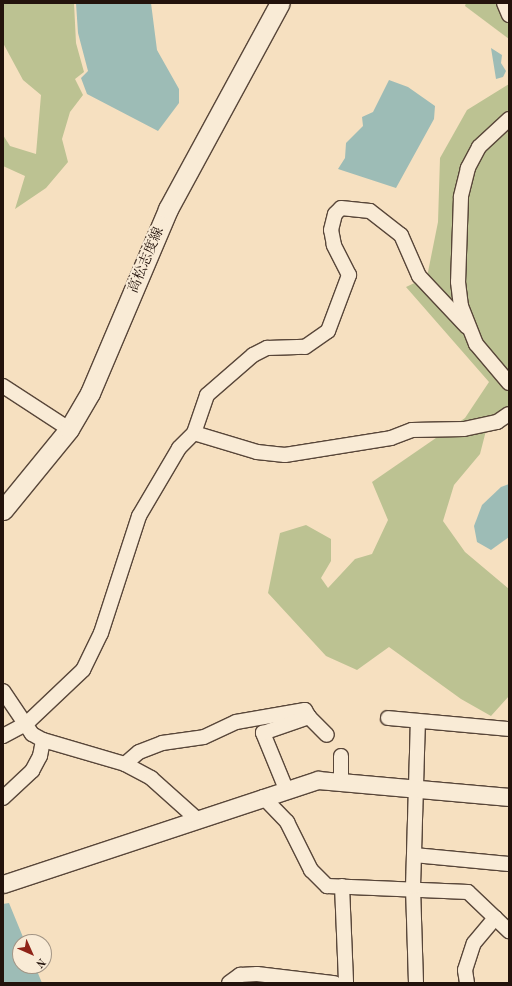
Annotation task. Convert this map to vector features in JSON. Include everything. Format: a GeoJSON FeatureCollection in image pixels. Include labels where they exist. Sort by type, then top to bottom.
{"type":"FeatureCollection","features":[{"type":"Feature","properties":{"kind":"main road","name":"高松志度線"},"geometry":{"type":"LineString","coordinates":[[3,510],[69,429],[107,356],[168,209],[280,3]]}},
{"type":"Feature","properties":{"kind":"street"},"geometry":{"type":"LineString","coordinates":[[504,3],[509,15]]}},
{"type":"Feature","properties":{"kind":"street"},"geometry":{"type":"LineString","coordinates":[[467,327],[458,282],[461,197],[468,168],[479,147],[509,119]]}},
{"type":"Feature","properties":{"kind":"street"},"geometry":{"type":"LineString","coordinates":[[3,736],[26,724],[76,680],[89,661],[139,516],[179,448],[194,433],[207,395],[253,355],[267,348],[305,347],[328,330],[349,275],[334,245],[331,230],[335,214],[341,208],[370,211],[401,235],[419,276],[467,327],[492,365],[509,383]]}},
{"type":"Feature","properties":{"kind":"street"},"geometry":{"type":"LineString","coordinates":[[3,386],[69,429]]}},
{"type":"Feature","properties":{"kind":"street"},"geometry":{"type":"LineString","coordinates":[[194,433],[242,448],[286,454],[391,438],[412,430],[464,429],[497,422],[509,414]]}},
{"type":"Feature","properties":{"kind":"street"},"geometry":{"type":"LineString","coordinates":[[3,691],[26,724],[43,740],[125,764],[151,778],[198,820]]}},
{"type":"Feature","properties":{"kind":"street"},"geometry":{"type":"LineString","coordinates":[[125,764],[140,752],[162,743],[204,737],[236,722],[305,710],[309,717],[327,736]]}},
{"type":"Feature","properties":{"kind":"street"},"geometry":{"type":"LineString","coordinates":[[286,789],[263,733],[309,717]]}},
{"type":"Feature","properties":{"kind":"street"},"geometry":{"type":"LineString","coordinates":[[388,718],[418,722],[509,729]]}},
{"type":"Feature","properties":{"kind":"street"},"geometry":{"type":"LineString","coordinates":[[416,983],[413,887],[418,722]]}},
{"type":"Feature","properties":{"kind":"street"},"geometry":{"type":"LineString","coordinates":[[3,798],[32,771],[40,756],[43,740]]}},
{"type":"Feature","properties":{"kind":"street"},"geometry":{"type":"LineString","coordinates":[[340,756],[341,782]]}},
{"type":"Feature","properties":{"kind":"street"},"geometry":{"type":"LineString","coordinates":[[3,884],[198,820],[286,789],[318,780],[509,797]]}},
{"type":"Feature","properties":{"kind":"street"},"geometry":{"type":"LineString","coordinates":[[263,797],[293,830],[311,870],[327,886],[413,887],[468,892],[509,931]]}},
{"type":"Feature","properties":{"kind":"street"},"geometry":{"type":"LineString","coordinates":[[414,855],[509,864]]}},
{"type":"Feature","properties":{"kind":"street"},"geometry":{"type":"LineString","coordinates":[[342,886],[346,983]]}},
{"type":"Feature","properties":{"kind":"street"},"geometry":{"type":"LineString","coordinates":[[467,983],[465,970],[474,943],[495,918]]}},
{"type":"Feature","properties":{"kind":"street"},"geometry":{"type":"LineString","coordinates":[[229,983],[240,975],[258,974],[334,983]]}},
{"type":"Feature","properties":{"kind":"green space"},"geometry":{"type":"Polygon","coordinates":[[[3,3],[74,3],[76,43],[84,72],[75,79],[83,95],[70,112],[62,139],[68,162],[46,188],[15,209],[25,176],[3,166],[3,135],[10,146],[36,154],[41,95],[23,80],[3,43],[3,3]]]}},
{"type":"Feature","properties":{"kind":"green space"},"geometry":{"type":"Polygon","coordinates":[[[466,3],[509,3],[509,39],[465,6],[466,3]]]}},
{"type":"Feature","properties":{"kind":"green space"},"geometry":{"type":"Polygon","coordinates":[[[509,84],[509,407],[489,419],[480,454],[454,485],[443,521],[465,552],[509,589],[509,696],[491,716],[461,699],[389,647],[357,670],[326,656],[268,593],[280,533],[306,525],[331,539],[331,561],[321,578],[328,588],[355,559],[372,554],[388,520],[372,482],[465,418],[489,382],[406,287],[427,277],[438,222],[440,158],[467,110],[509,84]]]}},
{"type":"Feature","properties":{"kind":"water"},"geometry":{"type":"Polygon","coordinates":[[[76,3],[151,3],[157,50],[179,89],[179,103],[158,131],[87,94],[81,78],[88,71],[78,33],[76,3]]]}},
{"type":"Feature","properties":{"kind":"water"},"geometry":{"type":"Polygon","coordinates":[[[491,48],[502,55],[501,63],[506,71],[503,77],[496,79],[491,48]]]}},
{"type":"Feature","properties":{"kind":"water"},"geometry":{"type":"Polygon","coordinates":[[[389,80],[408,87],[435,106],[434,119],[396,188],[338,169],[345,158],[346,143],[363,126],[362,117],[373,112],[389,80]]]}},
{"type":"Feature","properties":{"kind":"water"},"geometry":{"type":"Polygon","coordinates":[[[509,484],[509,537],[491,550],[477,542],[474,526],[482,505],[501,487],[509,484]]]}},
{"type":"Feature","properties":{"kind":"water"},"geometry":{"type":"Polygon","coordinates":[[[9,903],[22,934],[12,934],[12,974],[38,974],[42,983],[3,983],[3,904],[9,903]]]}}]}
